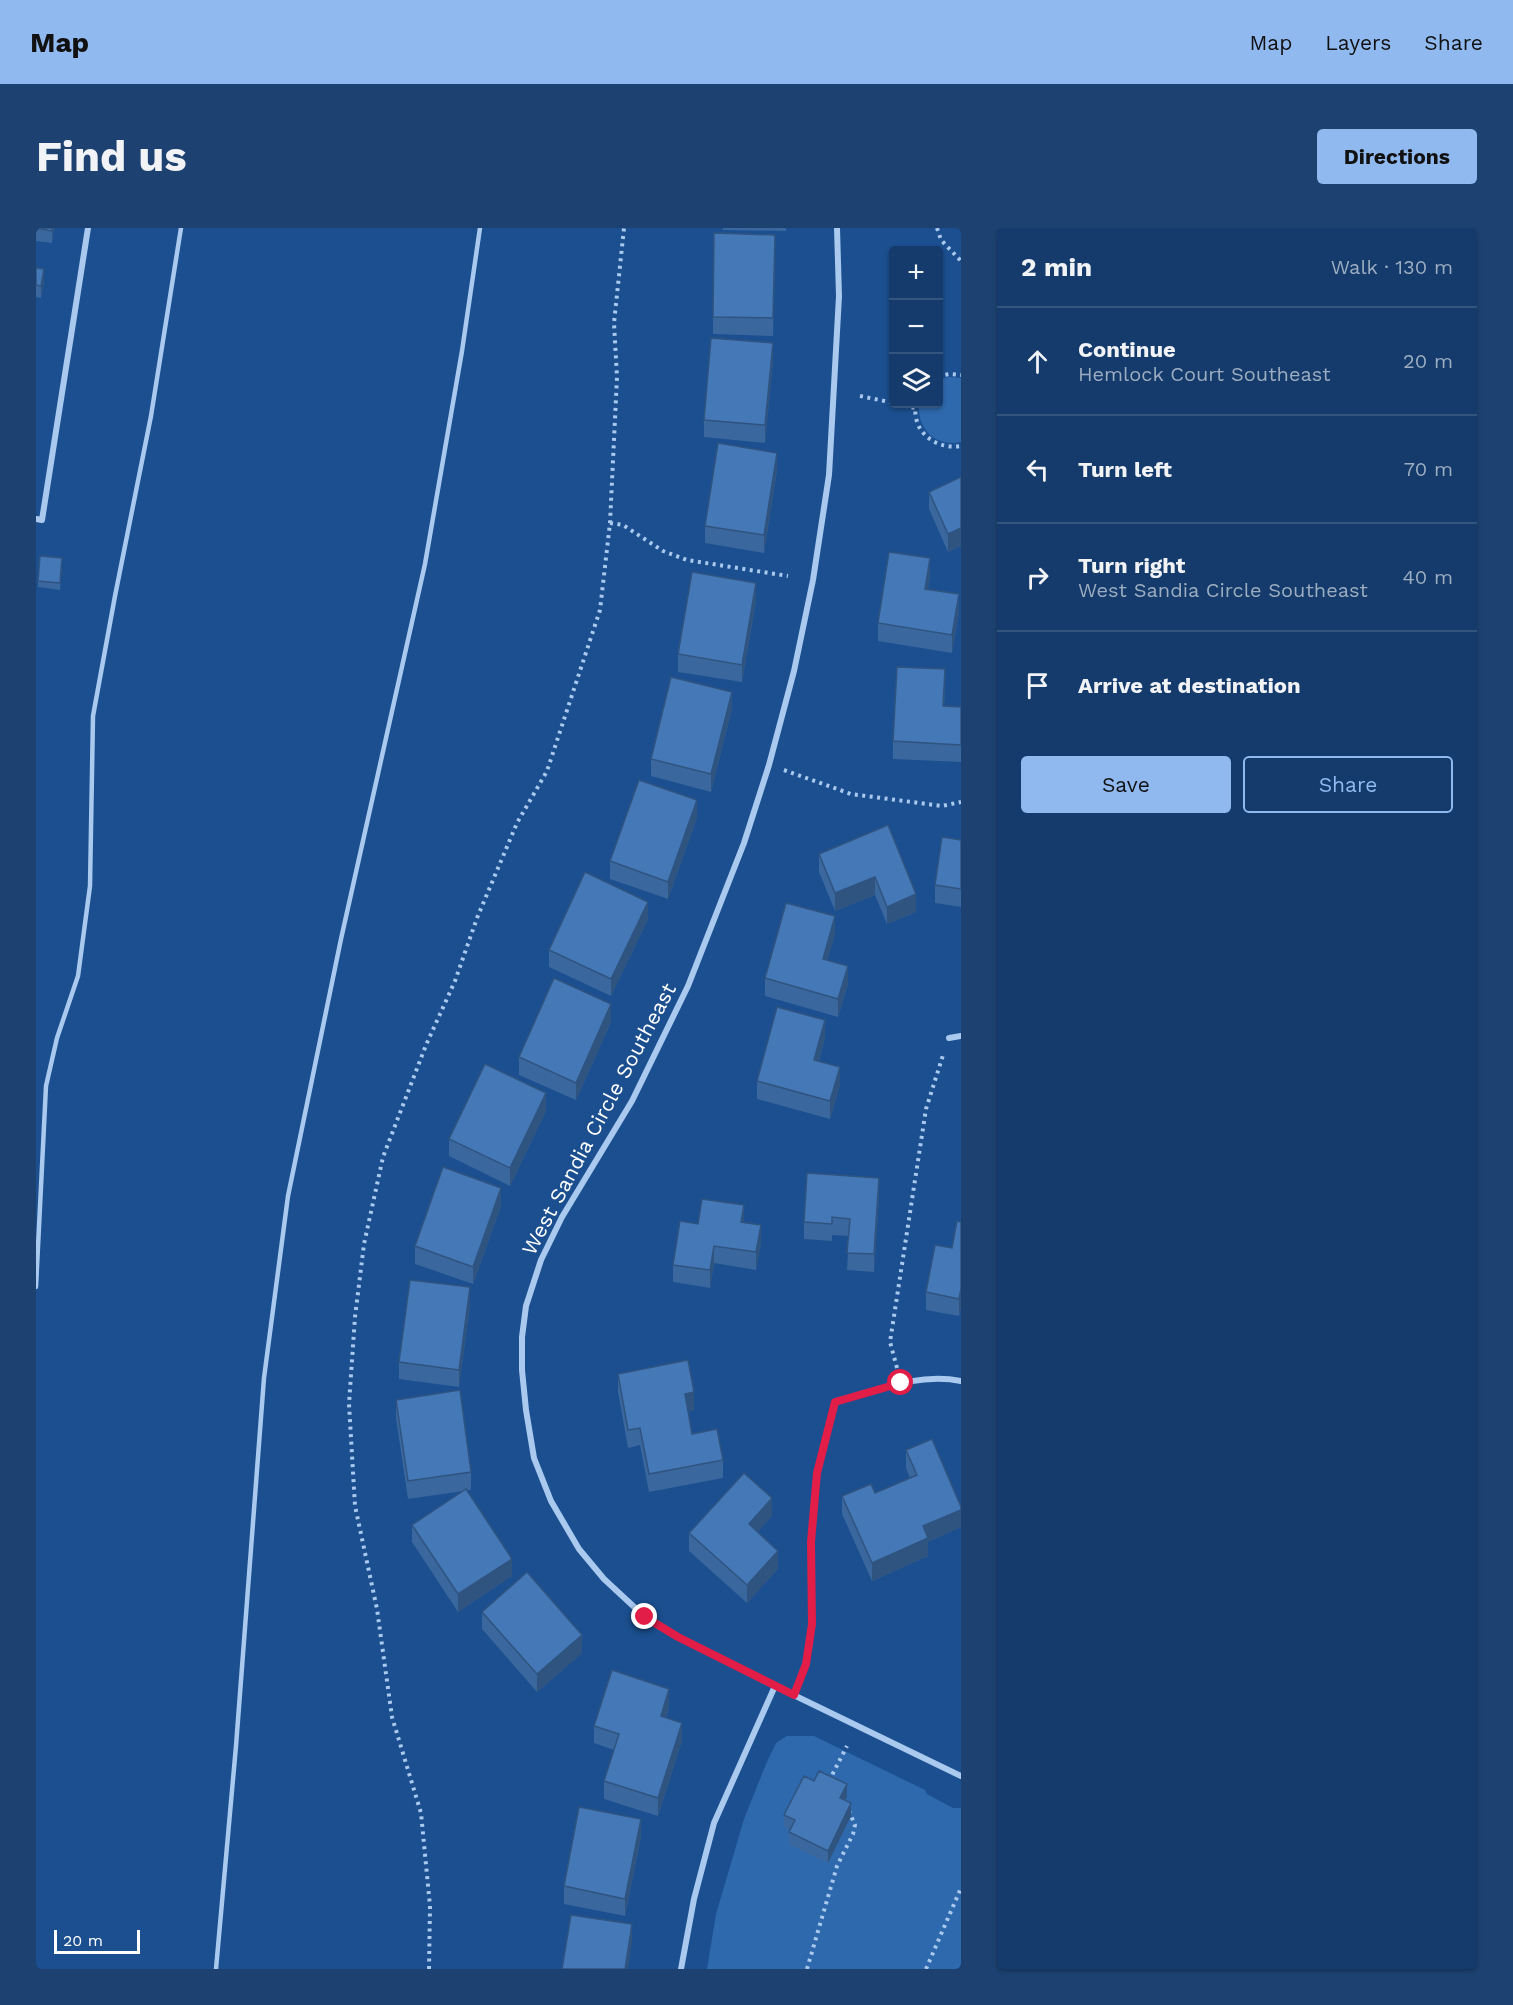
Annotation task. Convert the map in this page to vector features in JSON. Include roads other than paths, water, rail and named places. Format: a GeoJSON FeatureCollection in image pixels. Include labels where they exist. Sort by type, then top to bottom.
{"type":"FeatureCollection","features":[{"type":"Feature","properties":{"kind":"street"},"geometry":{"type":"LineString","coordinates":[[39,520],[88,228]]}},
{"type":"Feature","properties":{"kind":"street","name":"West Sandia Circle Southeast"},"geometry":{"type":"LineString","coordinates":[[837,228],[839,296],[829,475],[813,580],[794,671],[769,765],[744,843],[683,997],[632,1101],[562,1217],[541,1260],[526,1306],[522,1336],[522,1370],[534,1458],[551,1501],[579,1549],[604,1579],[645,1617],[678,1637],[775,1686],[961,1776]]}},
{"type":"Feature","properties":{"kind":"street"},"geometry":{"type":"LineString","coordinates":[[949,1038],[961,1036]]}},
{"type":"Feature","properties":{"kind":"street"},"geometry":{"type":"LineString","coordinates":[[835,1402],[901,1383],[945,1378],[961,1381]]}},
{"type":"Feature","properties":{"kind":"street"},"geometry":{"type":"LineString","coordinates":[[681,1969],[694,1899],[714,1823],[775,1686]]}},
{"type":"Feature","properties":{"kind":"lane"},"geometry":{"type":"LineString","coordinates":[[36,1287],[46,1086],[57,1038],[78,976],[90,886],[93,716],[151,416],[181,228]]}},
{"type":"Feature","properties":{"kind":"lane"},"geometry":{"type":"LineString","coordinates":[[216,1969],[236,1746],[264,1378],[288,1196],[344,928],[425,564],[460,362],[480,228]]}}]}
